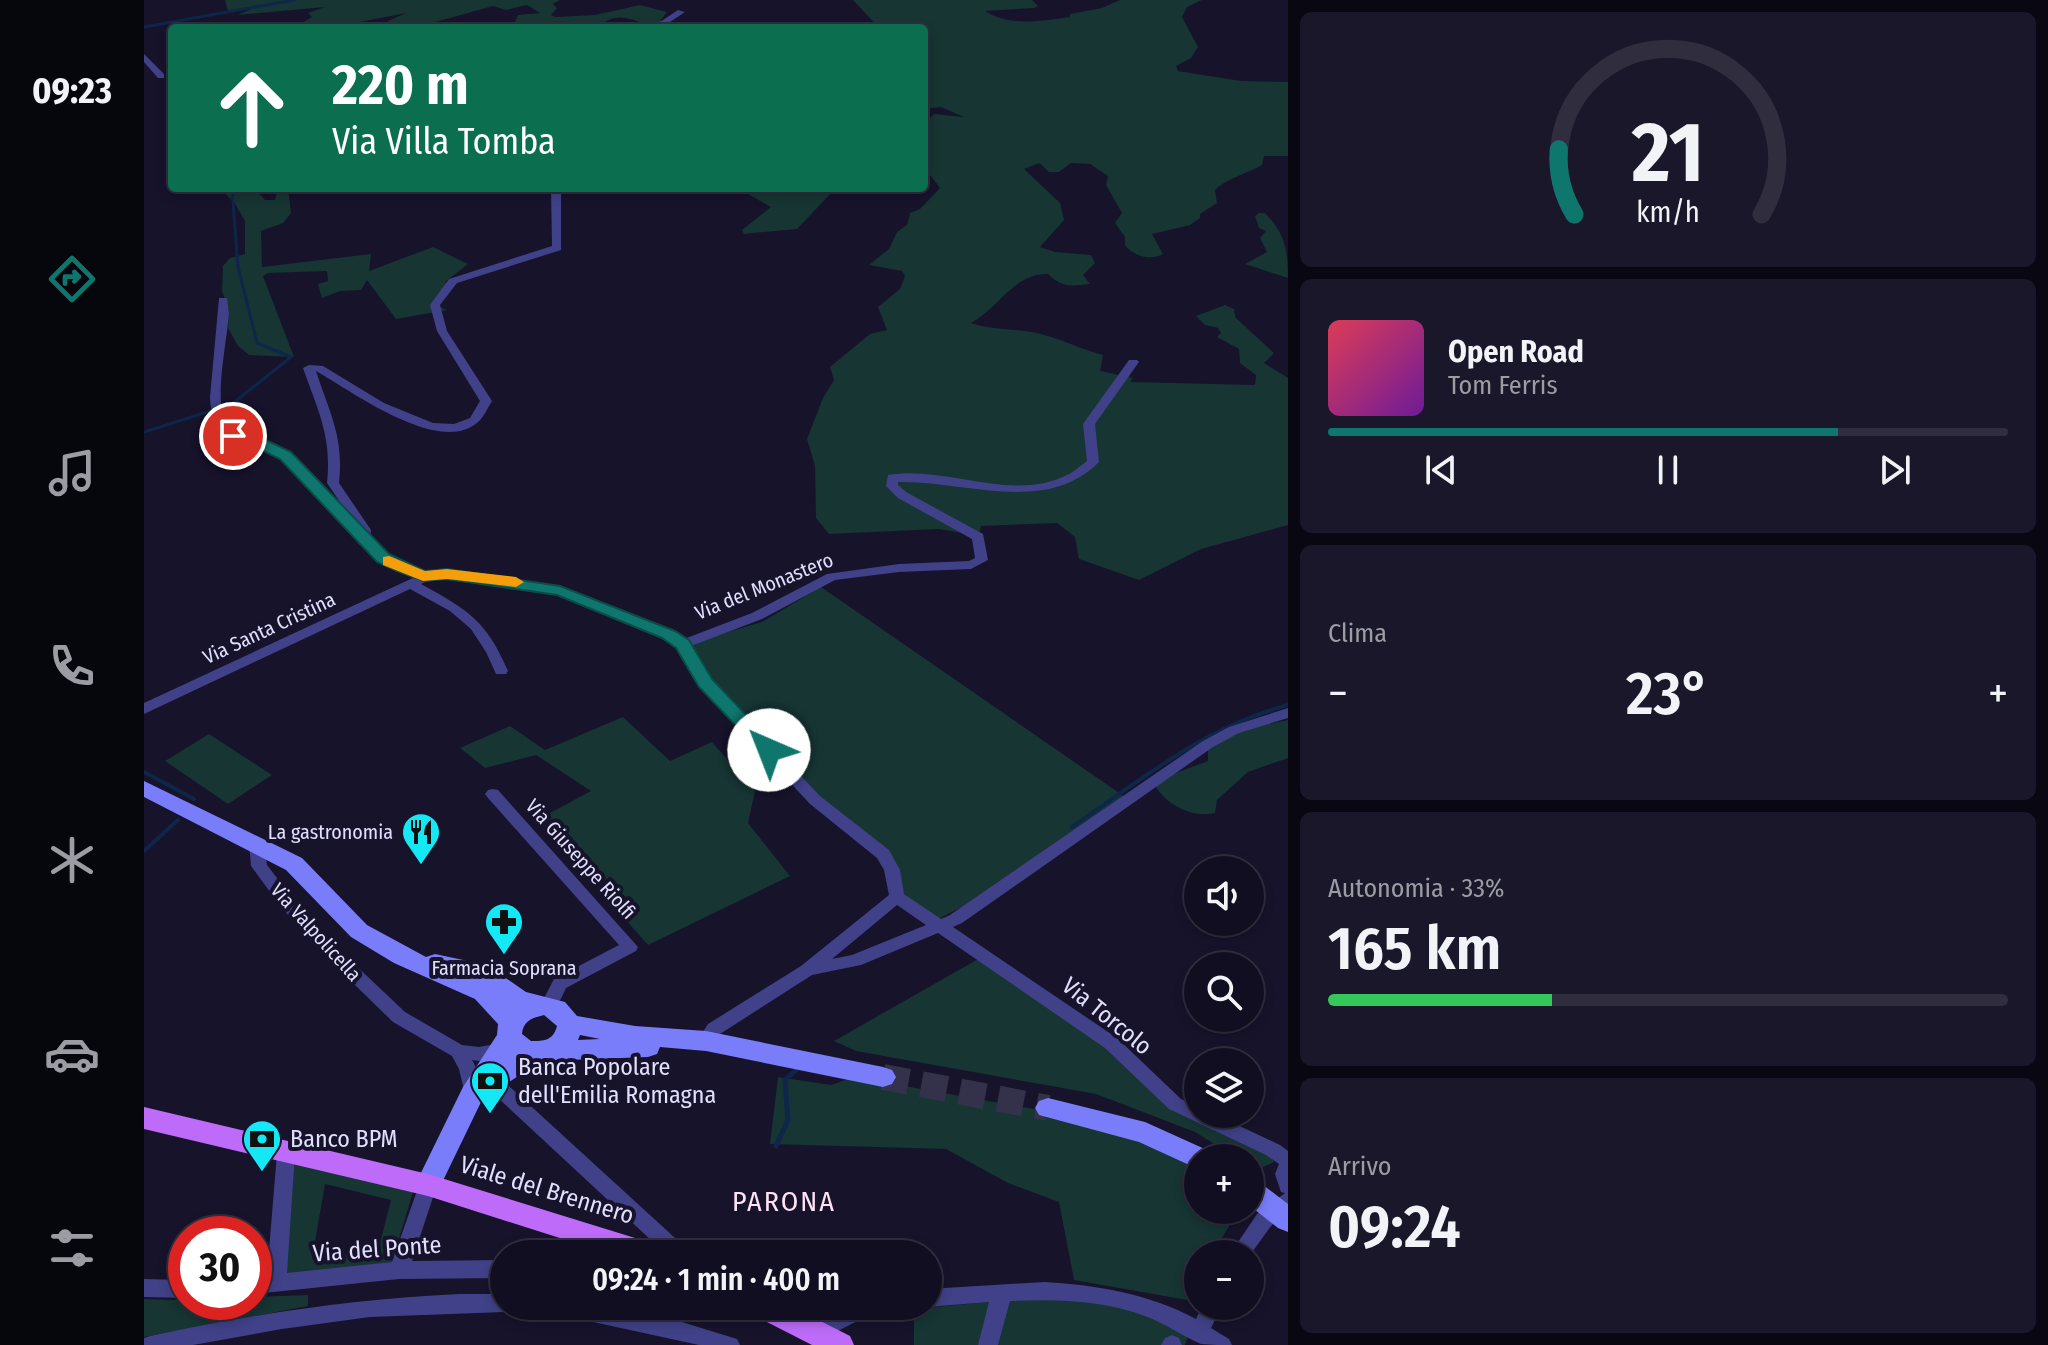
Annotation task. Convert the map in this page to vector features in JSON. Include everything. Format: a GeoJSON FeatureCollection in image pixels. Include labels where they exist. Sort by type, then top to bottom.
{"type":"FeatureCollection","features":[{"type":"Feature","properties":{"kind":"main road"},"geometry":{"type":"LineString","coordinates":[[144,788],[294,864],[359,931],[382,947],[484,992],[507,1036],[517,1048],[542,1052],[634,1049],[697,1041]]}},
{"type":"Feature","properties":{"kind":"main road"},"geometry":{"type":"LineString","coordinates":[[414,961],[459,965],[479,971],[518,999],[563,1013],[570,1024],[566,1040],[472,1094]]}},
{"type":"Feature","properties":{"kind":"main road"},"geometry":{"type":"LineString","coordinates":[[507,1036],[524,1010],[546,1006]]}},
{"type":"Feature","properties":{"kind":"main road"},"geometry":{"type":"LineString","coordinates":[[570,1024],[697,1041],[883,1077]]}},
{"type":"Feature","properties":{"kind":"main road","name":"Viale del Brennero"},"geometry":{"type":"LineString","coordinates":[[428,1185],[472,1094],[507,1036]]}},
{"type":"Feature","properties":{"kind":"main road"},"geometry":{"type":"LineString","coordinates":[[1048,1108],[1145,1133],[1184,1151]]}},
{"type":"Feature","properties":{"kind":"main road","name":"Viale del Brennero"},"geometry":{"type":"LineString","coordinates":[[144,1118],[428,1185],[603,1240]]}},
{"type":"Feature","properties":{"kind":"main road"},"geometry":{"type":"LineString","coordinates":[[791,1320],[829,1339]]}},
{"type":"Feature","properties":{"kind":"street"},"geometry":{"type":"LineString","coordinates":[[662,24],[681,12]]}},
{"type":"Feature","properties":{"kind":"street"},"geometry":{"type":"LineString","coordinates":[[144,57],[161,76]]}},
{"type":"Feature","properties":{"kind":"street"},"geometry":{"type":"LineString","coordinates":[[364,540],[365,530],[333,483],[337,456],[334,432],[309,368],[319,368],[385,410],[418,423],[447,426],[474,419],[482,412],[486,401],[442,331],[435,305],[447,286],[460,278],[557,248],[556,192]]}},
{"type":"Feature","properties":{"kind":"street"},"geometry":{"type":"LineString","coordinates":[[223,300],[226,324],[216,394],[219,420],[233,436],[258,442],[286,456],[383,558],[421,578],[479,625],[489,640],[501,671]]}},
{"type":"Feature","properties":{"kind":"street","name":"Via del Monastero"},"geometry":{"type":"LineString","coordinates":[[683,644],[757,616],[832,577],[899,568],[971,565],[982,560],[978,537],[902,495],[892,486],[892,478],[1030,488],[1069,479],[1093,462],[1089,424],[1133,362]]}},
{"type":"Feature","properties":{"kind":"street","name":"Via del Monastero"},"geometry":{"type":"LineString","coordinates":[[421,578],[560,591],[650,625],[683,644],[705,683],[799,783],[883,854],[892,870],[897,897]]}},
{"type":"Feature","properties":{"kind":"street","name":"Via Santa Cristina"},"geometry":{"type":"LineString","coordinates":[[144,709],[421,578]]}},
{"type":"Feature","properties":{"kind":"street"},"geometry":{"type":"LineString","coordinates":[[807,970],[855,961],[938,929],[987,899],[1208,744],[1234,730],[1288,713]]}},
{"type":"Feature","properties":{"kind":"street","name":"Via Giuseppe Riolfi"},"geometry":{"type":"LineString","coordinates":[[493,794],[630,947],[560,984],[546,1006]]}},
{"type":"Feature","properties":{"kind":"street","name":"Via Valpolicella"},"geometry":{"type":"LineString","coordinates":[[257,843],[259,866],[324,945],[399,1017],[458,1051]]}},
{"type":"Feature","properties":{"kind":"street"},"geometry":{"type":"LineString","coordinates":[[697,1041],[807,970],[897,897]]}},
{"type":"Feature","properties":{"kind":"street","name":"Via Torcolo"},"geometry":{"type":"LineString","coordinates":[[897,897],[938,929],[1111,1043],[1175,1104],[1273,1150],[1288,1163],[1284,1174],[1288,1186]]}},
{"type":"Feature","properties":{"kind":"street"},"geometry":{"type":"LineString","coordinates":[[458,1051],[479,1054],[507,1036]]}},
{"type":"Feature","properties":{"kind":"street"},"geometry":{"type":"LineString","coordinates":[[458,1051],[468,1069],[472,1094]]}},
{"type":"Feature","properties":{"kind":"street"},"geometry":{"type":"LineString","coordinates":[[498,1079],[502,1091],[664,1240]]}},
{"type":"Feature","properties":{"kind":"street"},"geometry":{"type":"LineString","coordinates":[[276,1284],[286,1153]]}},
{"type":"Feature","properties":{"kind":"street"},"geometry":{"type":"LineString","coordinates":[[399,1270],[428,1185]]}},
{"type":"Feature","properties":{"kind":"street"},"geometry":{"type":"LineString","coordinates":[[1255,1240],[1276,1220],[1288,1200]]}},
{"type":"Feature","properties":{"kind":"street","name":"Via del Ponte"},"geometry":{"type":"LineString","coordinates":[[272,1284],[399,1270],[490,1269]]}},
{"type":"Feature","properties":{"kind":"street"},"geometry":{"type":"LineString","coordinates":[[144,1288],[168,1289]]}},
{"type":"Feature","properties":{"kind":"street"},"geometry":{"type":"LineString","coordinates":[[942,1297],[1071,1289],[1097,1292],[1157,1310],[1222,1345]]}},
{"type":"Feature","properties":{"kind":"street"},"geometry":{"type":"LineString","coordinates":[[988,1345],[1002,1292]]}},
{"type":"Feature","properties":{"kind":"street"},"geometry":{"type":"LineString","coordinates":[[150,1345],[220,1330],[354,1309],[447,1302],[490,1303]]}},
{"type":"Feature","properties":{"kind":"street"},"geometry":{"type":"LineString","coordinates":[[629,1320],[730,1345]]}},
{"type":"Feature","properties":{"kind":"street"},"geometry":{"type":"LineString","coordinates":[[829,1339],[851,1320]]}},
{"type":"Feature","properties":{"kind":"street"},"geometry":{"type":"LineString","coordinates":[[1200,1331],[1205,1320]]}},
{"type":"Feature","properties":{"kind":"green space"},"geometry":{"type":"Polygon","coordinates":[[[225,0],[560,0],[553,4],[557,8],[551,15],[595,15],[640,5],[667,12],[661,20],[662,24],[639,24],[623,18],[608,20],[604,24],[515,22],[518,15],[540,13],[527,5],[506,10],[493,6],[432,23],[389,24],[388,21],[406,13],[350,24],[300,24],[312,17],[308,13],[325,7],[238,15],[255,7],[228,11],[225,0]]]}},
{"type":"Feature","properties":{"kind":"green space"},"geometry":{"type":"Polygon","coordinates":[[[853,0],[1032,0],[1038,6],[985,11],[1005,19],[1026,22],[1070,17],[1070,14],[1102,8],[1120,0],[1202,0],[1187,7],[1182,17],[1198,47],[1191,58],[1176,66],[1178,71],[1241,81],[1288,82],[1288,156],[1264,156],[1262,165],[1219,186],[1215,190],[1217,203],[1190,225],[1152,234],[1163,254],[1158,256],[1142,256],[1125,245],[1125,237],[1115,223],[1122,213],[1106,185],[1108,176],[1090,164],[1071,163],[1059,172],[1049,172],[1039,163],[1024,169],[1060,203],[1064,220],[1040,247],[1055,252],[1091,255],[1095,263],[1083,275],[1090,284],[1068,285],[1048,274],[1036,275],[1016,285],[971,323],[1041,334],[1103,355],[1100,371],[1133,378],[1130,382],[1255,385],[1256,375],[1240,363],[1239,349],[1217,337],[1221,333],[1218,328],[1205,325],[1196,316],[1225,305],[1234,309],[1235,317],[1274,353],[1264,363],[1288,378],[1288,525],[1201,549],[1139,580],[1079,559],[1075,537],[1057,523],[981,526],[979,536],[939,529],[829,534],[816,518],[815,466],[807,439],[823,398],[834,380],[830,367],[870,334],[887,330],[878,307],[900,289],[905,276],[902,271],[869,265],[889,249],[897,232],[907,225],[910,213],[920,209],[940,188],[928,172],[928,121],[934,114],[964,117],[941,107],[928,109],[928,24],[875,24],[853,0]]]}},
{"type":"Feature","properties":{"kind":"green space"},"geometry":{"type":"Polygon","coordinates":[[[223,192],[258,192],[265,200],[275,200],[277,192],[288,192],[291,213],[283,223],[261,231],[262,267],[371,254],[369,271],[433,247],[468,264],[445,282],[451,287],[438,306],[447,310],[396,319],[367,280],[361,290],[340,291],[322,298],[318,284],[328,281],[327,271],[268,273],[263,276],[294,357],[249,355],[238,346],[228,328],[229,310],[222,291],[223,266],[230,258],[245,254],[245,221],[234,202],[223,192]]]}},
{"type":"Feature","properties":{"kind":"green space"},"geometry":{"type":"Polygon","coordinates":[[[744,192],[832,192],[797,229],[744,234],[742,230],[771,207],[744,192]]]}},
{"type":"Feature","properties":{"kind":"green space"},"geometry":{"type":"Polygon","coordinates":[[[1265,213],[1272,220],[1281,235],[1288,278],[1245,264],[1267,252],[1260,238],[1266,231],[1259,228],[1255,216],[1265,213]]]}},
{"type":"Feature","properties":{"kind":"green space"},"geometry":{"type":"Polygon","coordinates":[[[821,587],[1125,797],[988,894],[936,920],[902,892],[885,856],[845,823],[727,706],[690,650],[697,641],[762,622],[821,587]]]}},
{"type":"Feature","properties":{"kind":"green space"},"geometry":{"type":"Polygon","coordinates":[[[623,717],[670,761],[712,742],[755,791],[748,823],[790,876],[648,945],[537,820],[591,791],[536,755],[485,768],[460,748],[510,726],[545,750],[623,717]]]}},
{"type":"Feature","properties":{"kind":"green space"},"geometry":{"type":"Polygon","coordinates":[[[1288,720],[1288,758],[1248,772],[1217,800],[1215,813],[1198,814],[1182,809],[1167,800],[1156,787],[1168,776],[1208,761],[1208,743],[1224,733],[1288,720]]]}},
{"type":"Feature","properties":{"kind":"green space"},"geometry":{"type":"Polygon","coordinates":[[[209,734],[272,775],[228,804],[165,761],[209,734]]]}},
{"type":"Feature","properties":{"kind":"green space"},"geometry":{"type":"Polygon","coordinates":[[[987,954],[1184,1103],[1184,1128],[1096,1094],[856,1051],[834,1041],[987,954]]]}},
{"type":"Feature","properties":{"kind":"green space"},"geometry":{"type":"Polygon","coordinates":[[[778,1077],[831,1085],[854,1077],[1090,1119],[1184,1160],[1184,1224],[1230,1224],[1221,1240],[1184,1240],[1184,1299],[1074,1280],[1059,1202],[1008,1183],[946,1149],[770,1144],[778,1077]]]}},
{"type":"Feature","properties":{"kind":"green space"},"geometry":{"type":"Polygon","coordinates":[[[1185,1128],[1236,1128],[1263,1138],[1274,1162],[1264,1167],[1264,1144],[1214,1144],[1185,1128]]]}},
{"type":"Feature","properties":{"kind":"green space"},"geometry":{"type":"Polygon","coordinates":[[[293,1163],[413,1192],[392,1262],[283,1276],[293,1163]],[[325,1184],[312,1259],[378,1251],[391,1200],[325,1184]]]}},
{"type":"Feature","properties":{"kind":"green space"},"geometry":{"type":"Polygon","coordinates":[[[308,1295],[308,1306],[272,1313],[272,1296],[308,1295]]]}},
{"type":"Feature","properties":{"kind":"green space"},"geometry":{"type":"Polygon","coordinates":[[[144,1299],[168,1300],[168,1320],[234,1320],[144,1337],[144,1299]]]}},
{"type":"Feature","properties":{"kind":"green space"},"geometry":{"type":"Polygon","coordinates":[[[1009,1300],[1096,1300],[1153,1315],[1189,1333],[1185,1345],[914,1345],[914,1320],[942,1320],[942,1306],[1009,1300]]]}},
{"type":"Feature","properties":{"kind":"waterway"},"geometry":{"type":"LineString","coordinates":[[144,27],[294,0]]}},
{"type":"Feature","properties":{"kind":"waterway"},"geometry":{"type":"LineString","coordinates":[[144,432],[232,404],[291,357],[257,343],[238,267],[232,192]]}},
{"type":"Feature","properties":{"kind":"waterway"},"geometry":{"type":"LineString","coordinates":[[1072,827],[1175,756],[1229,727],[1288,705]]}},
{"type":"Feature","properties":{"kind":"waterway"},"geometry":{"type":"LineString","coordinates":[[144,772],[194,799]]}},
{"type":"Feature","properties":{"kind":"waterway"},"geometry":{"type":"LineString","coordinates":[[144,851],[178,820]]}},
{"type":"Feature","properties":{"kind":"waterway"},"geometry":{"type":"LineString","coordinates":[[776,1146],[788,1120],[785,1080],[796,1070]]}},
{"type":"Feature","properties":{"kind":"tunnel"},"geometry":{"type":"LineString","coordinates":[[883,1077],[1048,1108]]}},
{"type":"Feature","properties":{"kind":"slow traffic"},"geometry":{"type":"LineString","coordinates":[[389,561],[423,576],[447,574],[516,582]]}},
{"type":"Feature","properties":{"kind":"place","name":"La gastronomia"},"geometry":{"type":"Point","coordinates":[421,866]}},
{"type":"Feature","properties":{"kind":"place","name":"Farmacia Soprana"},"geometry":{"type":"Point","coordinates":[504,956]}},
{"type":"Feature","properties":{"kind":"place","name":"Banca Popolare dell'Emilia Romagna"},"geometry":{"type":"Point","coordinates":[490,1115]}},
{"type":"Feature","properties":{"kind":"place","name":"Banco BPM"},"geometry":{"type":"Point","coordinates":[262,1173]}},
{"type":"Feature","properties":{"kind":"district","name":"PARONA"},"geometry":{"type":"Point","coordinates":[784,1201]}},
{"type":"Feature","properties":{"kind":"route"},"geometry":{"type":"LineString","coordinates":[[233,436],[258,442],[286,456],[383,558],[423,576],[447,574],[525,583],[560,591],[624,614],[669,635],[683,644],[705,683],[769,750]]}}]}
